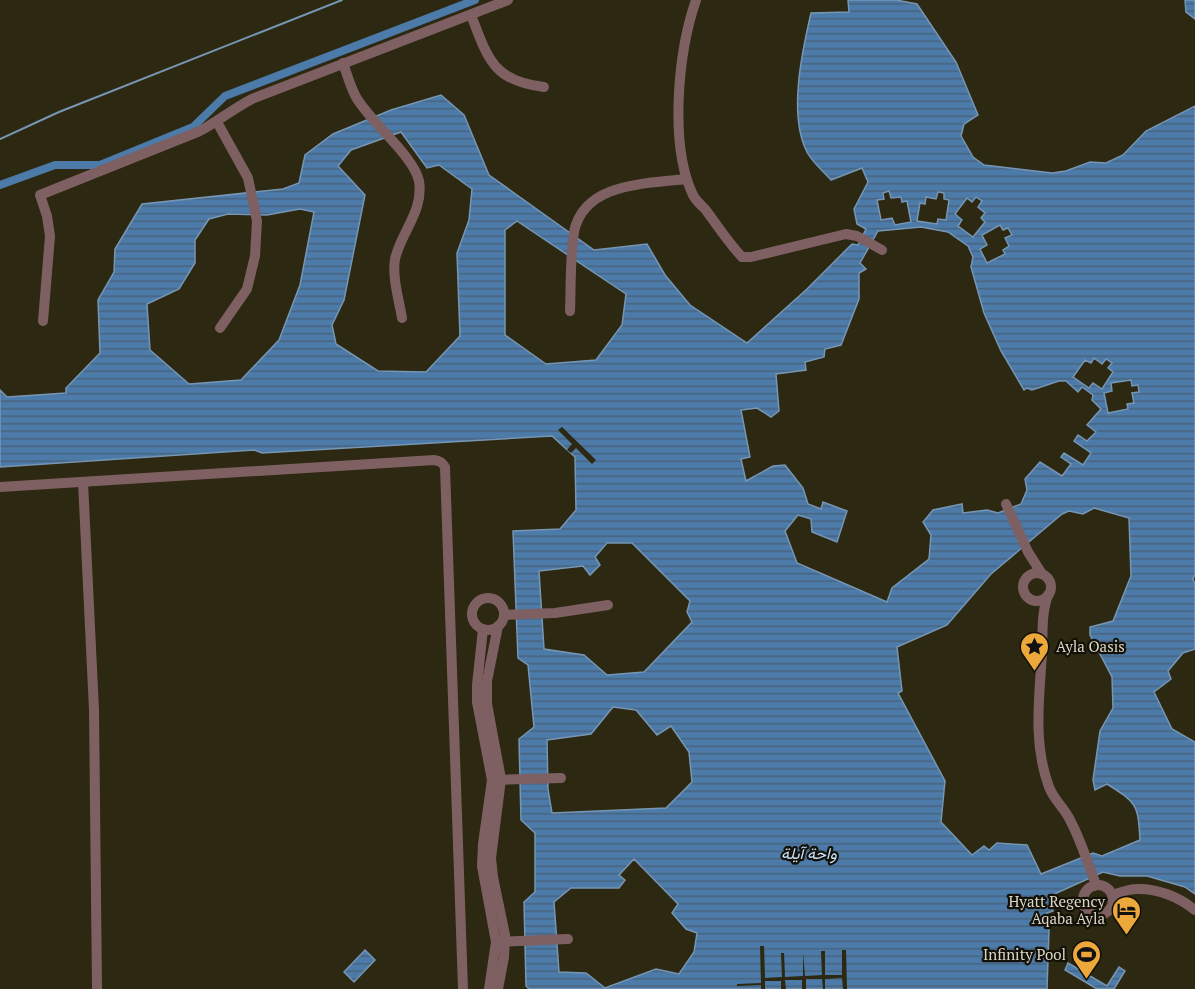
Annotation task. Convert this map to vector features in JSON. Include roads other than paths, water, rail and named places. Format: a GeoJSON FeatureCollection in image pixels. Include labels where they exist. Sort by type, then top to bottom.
{"type":"FeatureCollection","features":[{"type":"Feature","properties":{"kind":"street"},"geometry":{"type":"LineString","coordinates":[[43,321],[50,236],[47,216],[40,195],[200,131],[217,122],[230,110],[252,99],[508,0]]}},
{"type":"Feature","properties":{"kind":"street"},"geometry":{"type":"LineString","coordinates":[[696,0],[688,23],[678,112],[679,142],[686,179],[694,198],[742,257],[751,257],[846,234],[857,236],[882,250]]}},
{"type":"Feature","properties":{"kind":"street"},"geometry":{"type":"LineString","coordinates":[[471,15],[488,55],[498,69],[518,82],[544,87]]}},
{"type":"Feature","properties":{"kind":"street"},"geometry":{"type":"LineString","coordinates":[[343,63],[356,98],[391,142],[409,160],[416,171],[419,182],[414,216],[395,259],[402,318]]}},
{"type":"Feature","properties":{"kind":"street"},"geometry":{"type":"LineString","coordinates":[[217,122],[248,178],[257,221],[255,256],[250,281],[220,328]]}},
{"type":"Feature","properties":{"kind":"street"},"geometry":{"type":"LineString","coordinates":[[570,311],[574,231],[586,209],[600,196],[628,186],[686,179]]}},
{"type":"Feature","properties":{"kind":"street"},"geometry":{"type":"LineString","coordinates":[[0,486],[434,460],[442,463],[445,468],[463,989]]}},
{"type":"Feature","properties":{"kind":"street"},"geometry":{"type":"LineString","coordinates":[[83,482],[94,710],[98,989]]}},
{"type":"Feature","properties":{"kind":"street"},"geometry":{"type":"LineString","coordinates":[[1006,504],[1029,553],[1050,583],[1042,622],[1038,722],[1042,768],[1050,791],[1069,817],[1094,884]]}},
{"type":"Feature","properties":{"kind":"street"},"geometry":{"type":"LineString","coordinates":[[1029,553],[1028,576],[1023,589],[1038,610],[1042,622]]}},
{"type":"Feature","properties":{"kind":"street"},"geometry":{"type":"LineString","coordinates":[[1028,576],[1042,574]]}},
{"type":"Feature","properties":{"kind":"street"},"geometry":{"type":"LineString","coordinates":[[1028,598],[1039,601],[1048,595]]}},
{"type":"Feature","properties":{"kind":"street"},"geometry":{"type":"LineString","coordinates":[[508,614],[493,629],[483,629],[475,623],[472,613],[474,607],[486,598],[496,601],[508,614],[555,613],[608,605]]}},
{"type":"Feature","properties":{"kind":"street"},"geometry":{"type":"LineString","coordinates":[[498,626],[486,691],[500,780],[491,858],[506,941],[498,989]]}},
{"type":"Feature","properties":{"kind":"street"},"geometry":{"type":"LineString","coordinates":[[483,629],[477,702],[500,780]]}},
{"type":"Feature","properties":{"kind":"street"},"geometry":{"type":"LineString","coordinates":[[500,780],[561,778]]}},
{"type":"Feature","properties":{"kind":"street"},"geometry":{"type":"LineString","coordinates":[[1094,884],[1105,886],[1112,895],[1108,911],[1097,914],[1087,909],[1083,899],[1094,884]]}},
{"type":"Feature","properties":{"kind":"street"},"geometry":{"type":"LineString","coordinates":[[1112,895],[1135,889],[1154,891],[1172,895],[1195,910]]}},
{"type":"Feature","properties":{"kind":"street"},"geometry":{"type":"LineString","coordinates":[[506,941],[568,939]]}},
{"type":"Feature","properties":{"kind":"street"},"geometry":{"type":"LineString","coordinates":[[489,989],[496,955],[506,941]]}},
{"type":"Feature","properties":{"kind":"water","name":"واحة آيلة"},"geometry":{"type":"Polygon","coordinates":[[[848,0],[896,0],[917,4],[956,62],[978,115],[964,124],[961,136],[973,157],[984,165],[1052,173],[1066,171],[1090,162],[1106,163],[1123,155],[1146,131],[1195,106],[1195,574],[1193,580],[1195,583],[1195,649],[1183,653],[1168,671],[1171,679],[1154,692],[1172,729],[1195,742],[1195,894],[1185,887],[1147,876],[1120,876],[1103,872],[1050,896],[1053,911],[1047,913],[1049,930],[1047,989],[529,989],[526,986],[524,902],[535,892],[535,833],[521,820],[519,739],[534,727],[528,665],[518,658],[513,531],[560,529],[576,510],[575,457],[552,436],[262,453],[254,450],[0,467],[0,390],[7,397],[66,393],[66,388],[100,353],[98,300],[114,272],[115,249],[142,204],[283,189],[299,183],[305,155],[333,134],[391,110],[441,95],[464,115],[489,175],[594,250],[647,244],[665,275],[690,305],[747,343],[807,289],[852,244],[858,245],[866,229],[857,224],[854,209],[868,182],[862,168],[831,180],[807,152],[798,120],[798,83],[811,13],[849,12],[848,0]],[[401,132],[351,150],[338,166],[365,195],[344,300],[332,325],[336,344],[378,371],[426,372],[460,336],[457,253],[469,220],[472,189],[439,165],[427,168],[401,132]],[[889,191],[883,193],[884,199],[877,200],[881,220],[892,218],[895,225],[911,222],[907,201],[902,202],[901,197],[891,198],[889,191]],[[938,192],[936,199],[926,197],[925,204],[920,203],[917,221],[937,224],[938,219],[946,220],[949,200],[944,199],[944,193],[938,192]],[[976,197],[972,202],[967,198],[955,214],[962,220],[958,226],[973,237],[985,222],[981,218],[985,213],[978,207],[982,201],[976,197]],[[300,209],[267,215],[228,214],[209,219],[195,240],[195,263],[179,289],[147,304],[150,350],[189,384],[241,380],[279,340],[300,285],[314,212],[300,209]],[[517,221],[505,230],[505,335],[546,364],[596,360],[622,325],[626,294],[517,221]],[[1000,225],[982,235],[987,245],[980,249],[987,263],[1005,254],[1003,250],[1009,246],[1005,238],[1012,235],[1008,228],[1003,230],[1000,225]],[[921,227],[878,231],[860,263],[866,269],[859,273],[859,299],[841,345],[825,349],[824,357],[805,362],[806,370],[776,374],[779,411],[771,417],[757,408],[741,410],[750,457],[741,459],[746,481],[773,466],[785,465],[803,488],[808,504],[821,509],[823,502],[847,511],[837,542],[812,532],[811,519],[798,515],[785,531],[797,563],[887,602],[892,588],[929,559],[931,535],[923,522],[933,510],[962,504],[963,513],[987,510],[998,513],[1021,504],[1027,490],[1025,479],[1040,462],[1062,476],[1071,464],[1061,457],[1064,453],[1083,465],[1091,453],[1074,441],[1078,435],[1087,441],[1096,432],[1087,425],[1101,409],[1092,400],[1093,395],[1082,387],[1078,392],[1066,381],[1024,390],[1001,351],[984,313],[971,267],[973,257],[968,246],[948,232],[921,227]],[[1094,358],[1091,363],[1085,360],[1073,377],[1089,388],[1093,383],[1102,389],[1113,372],[1108,368],[1112,363],[1106,359],[1102,364],[1094,358]],[[1131,380],[1111,383],[1112,391],[1104,393],[1108,413],[1128,409],[1127,404],[1134,403],[1132,393],[1139,392],[1138,385],[1132,386],[1131,380]],[[1094,508],[1083,514],[1069,511],[1062,514],[991,574],[947,625],[897,647],[902,691],[898,693],[945,781],[941,822],[972,855],[984,846],[989,850],[997,843],[1027,845],[1041,874],[1093,853],[1102,856],[1140,840],[1137,811],[1134,806],[1125,796],[1107,784],[1095,790],[1093,780],[1100,731],[1113,708],[1112,677],[1090,635],[1090,627],[1113,621],[1131,576],[1129,518],[1094,508]],[[607,543],[595,557],[600,565],[590,575],[583,566],[539,571],[544,649],[584,655],[607,675],[644,672],[692,622],[687,612],[690,601],[632,543],[607,543]],[[613,707],[591,734],[547,740],[548,789],[552,813],[666,808],[692,782],[689,752],[671,726],[657,735],[636,710],[613,707]],[[634,859],[619,875],[625,880],[619,888],[571,888],[554,902],[559,972],[586,973],[605,988],[656,969],[679,974],[694,952],[697,933],[686,929],[672,913],[678,904],[634,859]]]}},
{"type":"Feature","properties":{"kind":"water"},"geometry":{"type":"Polygon","coordinates":[[[1185,0],[1195,0],[1195,19],[1186,12],[1185,0]]]}},
{"type":"Feature","properties":{"kind":"water"},"geometry":{"type":"Polygon","coordinates":[[[365,950],[375,960],[354,982],[344,972],[365,950]]]}},
{"type":"Feature","properties":{"kind":"water","name":"Infinity Pool"},"geometry":{"type":"Polygon","coordinates":[[[1068,963],[1107,986],[1119,967],[1125,971],[1114,989],[1097,989],[1065,970],[1068,963]]]}},
{"type":"Feature","properties":{"kind":"waterway"},"geometry":{"type":"LineString","coordinates":[[0,139],[59,112],[342,0]]}},
{"type":"Feature","properties":{"kind":"waterway"},"geometry":{"type":"LineString","coordinates":[[0,185],[55,165],[100,165],[193,127],[225,96],[475,0]]}},
{"type":"Feature","properties":{"kind":"place","name":"Ayla Oasis"},"geometry":{"type":"Point","coordinates":[1035,672]}},
{"type":"Feature","properties":{"kind":"place","name":"Hyatt Regency Aqaba Ayla"},"geometry":{"type":"Point","coordinates":[1126,936]}},
{"type":"Feature","properties":{"kind":"place","name":"Infinity Pool"},"geometry":{"type":"Point","coordinates":[1087,980]}}]}
